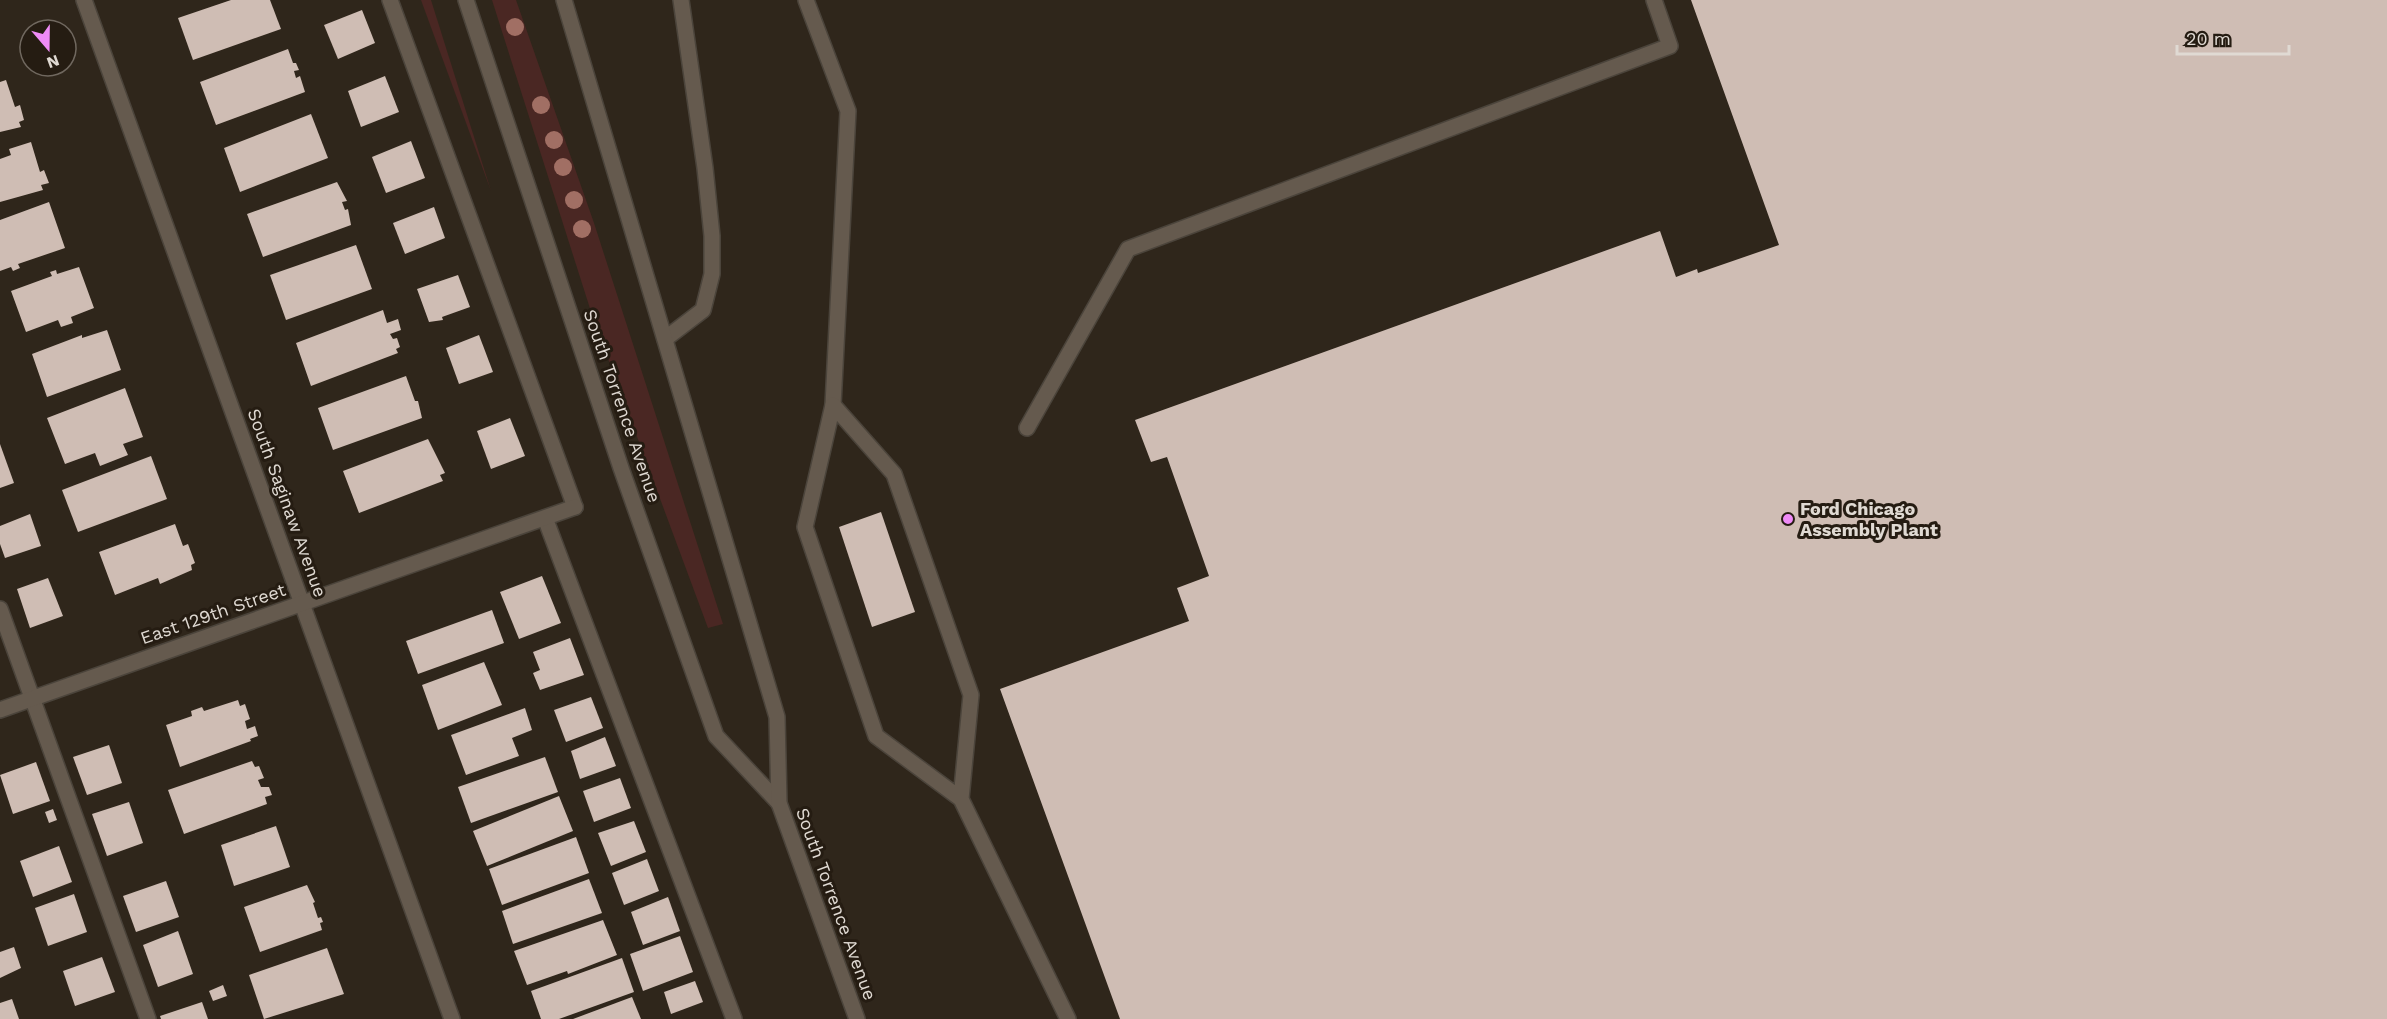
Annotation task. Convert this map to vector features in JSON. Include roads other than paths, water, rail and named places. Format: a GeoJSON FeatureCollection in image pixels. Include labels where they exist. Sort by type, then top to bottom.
{"type":"FeatureCollection","features":[{"type":"Feature","properties":{"kind":"main road","name":"South Saginaw Avenue"},"geometry":{"type":"LineString","coordinates":[[84,0],[453,1019]]}},
{"type":"Feature","properties":{"kind":"main road","name":"East 129th Street"},"geometry":{"type":"LineString","coordinates":[[0,710],[575,507],[390,0]]}},
{"type":"Feature","properties":{"kind":"main road","name":"South Torrence Avenue"},"geometry":{"type":"LineString","coordinates":[[466,0],[621,468],[716,736],[779,803]]}},
{"type":"Feature","properties":{"kind":"main road","name":"South Torrence Avenue"},"geometry":{"type":"LineString","coordinates":[[564,0],[777,717],[779,803],[857,1019]]}},
{"type":"Feature","properties":{"kind":"main road"},"geometry":{"type":"LineString","coordinates":[[665,339],[704,310],[712,274],[712,236],[705,168],[681,0]]}},
{"type":"Feature","properties":{"kind":"main road"},"geometry":{"type":"LineString","coordinates":[[806,0],[848,111],[833,405],[805,527],[876,736],[961,800],[1068,1019]]}},
{"type":"Feature","properties":{"kind":"main road"},"geometry":{"type":"LineString","coordinates":[[1027,428],[1128,249],[1670,46],[1654,0]]}},
{"type":"Feature","properties":{"kind":"main road"},"geometry":{"type":"LineString","coordinates":[[833,405],[894,474],[971,695],[961,800]]}},
{"type":"Feature","properties":{"kind":"main road"},"geometry":{"type":"LineString","coordinates":[[545,518],[734,1019]]}},
{"type":"Feature","properties":{"kind":"main road"},"geometry":{"type":"LineString","coordinates":[[0,609],[148,1019]]}},
{"type":"Feature","properties":{"kind":"place","name":"Ford Chicago Assembly Plant"},"geometry":{"type":"Point","coordinates":[1788,519]}}]}
